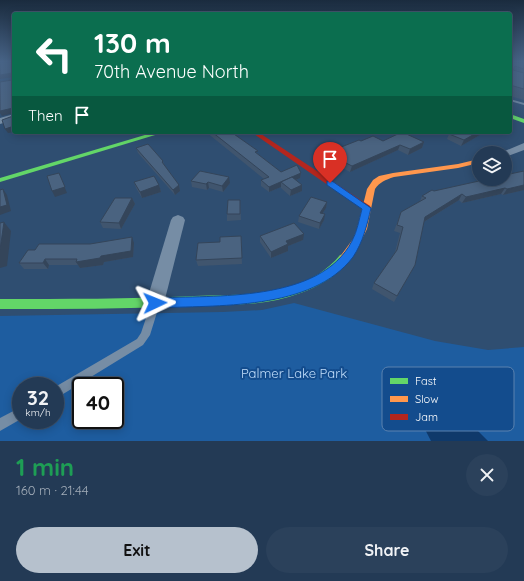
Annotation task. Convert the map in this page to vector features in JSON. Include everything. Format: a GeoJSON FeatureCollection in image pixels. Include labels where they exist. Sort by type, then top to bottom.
{"type":"FeatureCollection","features":[{"type":"Feature","properties":{"kind":"street"},"geometry":{"type":"LineString","coordinates":[[512,117],[524,121]]}},
{"type":"Feature","properties":{"kind":"street"},"geometry":{"type":"LineString","coordinates":[[0,121],[12,118]]}},
{"type":"Feature","properties":{"kind":"street"},"geometry":{"type":"LineString","coordinates":[[0,180],[155,134]]}},
{"type":"Feature","properties":{"kind":"street"},"geometry":{"type":"LineString","coordinates":[[257,134],[367,208]]}},
{"type":"Feature","properties":{"kind":"street"},"geometry":{"type":"LineString","coordinates":[[512,151],[524,146]]}},
{"type":"Feature","properties":{"kind":"street"},"geometry":{"type":"LineString","coordinates":[[0,304],[155,303],[262,297],[285,293],[328,274],[349,254],[357,241],[371,189],[376,182],[382,178],[472,163]]}},
{"type":"Feature","properties":{"kind":"street"},"geometry":{"type":"LineString","coordinates":[[155,303],[178,220]]}},
{"type":"Feature","properties":{"kind":"lane"},"geometry":{"type":"LineString","coordinates":[[512,101],[524,104]]}},
{"type":"Feature","properties":{"kind":"lane"},"geometry":{"type":"LineString","coordinates":[[64,388],[140,342],[149,324],[155,303]]}},
{"type":"Feature","properties":{"kind":"lane"},"geometry":{"type":"LineString","coordinates":[[0,425],[12,418]]}},
{"type":"Feature","properties":{"kind":"green space","name":"Palmer Lake Park"},"geometry":{"type":"Polygon","coordinates":[[[294,303],[435,341],[488,350],[524,347],[524,441],[0,441],[0,316],[223,312],[262,310],[294,303]]]}},
{"type":"Feature","properties":{"kind":"shaded area"},"geometry":{"type":"Polygon","coordinates":[[[426,431],[478,431],[488,441],[431,441],[426,431]]]}},
{"type":"Feature","properties":{"kind":"building"},"geometry":{"type":"Polygon","coordinates":[[[0,83],[12,83],[12,108],[0,111],[0,83]]]}},
{"type":"Feature","properties":{"kind":"building"},"geometry":{"type":"Polygon","coordinates":[[[512,83],[524,83],[524,89],[512,86],[512,83]]]}},
{"type":"Feature","properties":{"kind":"building"},"geometry":{"type":"Polygon","coordinates":[[[12,116],[12,127],[5,129],[2,120],[12,116]]]}},
{"type":"Feature","properties":{"kind":"building"},"geometry":{"type":"Polygon","coordinates":[[[215,134],[234,134],[258,151],[255,152],[281,172],[297,165],[301,173],[269,187],[261,180],[269,177],[215,134]]]}},
{"type":"Feature","properties":{"kind":"building"},"geometry":{"type":"Polygon","coordinates":[[[398,134],[406,134],[424,142],[410,149],[400,145],[352,166],[326,153],[373,136],[383,141],[398,134]]]}},
{"type":"Feature","properties":{"kind":"building"},"geometry":{"type":"Polygon","coordinates":[[[449,134],[474,134],[464,140],[449,134]]]}},
{"type":"Feature","properties":{"kind":"building"},"geometry":{"type":"Polygon","coordinates":[[[148,144],[163,161],[162,162],[179,185],[173,190],[136,148],[148,144]]]}},
{"type":"Feature","properties":{"kind":"building"},"geometry":{"type":"Polygon","coordinates":[[[200,171],[229,177],[222,186],[208,182],[206,184],[191,181],[200,171]]]}},
{"type":"Feature","properties":{"kind":"building"},"geometry":{"type":"Polygon","coordinates":[[[524,171],[524,185],[466,197],[462,194],[425,217],[415,265],[397,296],[374,283],[397,250],[403,227],[397,225],[401,212],[426,198],[422,196],[432,190],[434,191],[472,183],[472,186],[512,186],[512,174],[524,171]]]}},
{"type":"Feature","properties":{"kind":"building"},"geometry":{"type":"Polygon","coordinates":[[[59,173],[65,187],[52,191],[47,176],[59,173]]]}},
{"type":"Feature","properties":{"kind":"building"},"geometry":{"type":"Polygon","coordinates":[[[154,176],[159,185],[140,192],[134,182],[154,176]]]}},
{"type":"Feature","properties":{"kind":"building"},"geometry":{"type":"Polygon","coordinates":[[[292,177],[302,185],[291,190],[281,182],[292,177]]]}},
{"type":"Feature","properties":{"kind":"building"},"geometry":{"type":"Polygon","coordinates":[[[3,189],[7,205],[0,207],[0,190],[3,189]]]}},
{"type":"Feature","properties":{"kind":"building"},"geometry":{"type":"Polygon","coordinates":[[[311,197],[327,202],[320,213],[325,214],[320,223],[299,216],[311,197]]]}},
{"type":"Feature","properties":{"kind":"building"},"geometry":{"type":"Polygon","coordinates":[[[115,198],[132,198],[119,223],[100,222],[115,198]]]}},
{"type":"Feature","properties":{"kind":"building"},"geometry":{"type":"Polygon","coordinates":[[[228,200],[240,200],[240,214],[227,214],[228,200]]]}},
{"type":"Feature","properties":{"kind":"building"},"geometry":{"type":"Polygon","coordinates":[[[4,222],[0,250],[0,223],[4,222]]]}},
{"type":"Feature","properties":{"kind":"building"},"geometry":{"type":"Polygon","coordinates":[[[294,223],[304,234],[286,241],[288,244],[271,252],[260,236],[294,223]]]}},
{"type":"Feature","properties":{"kind":"building"},"geometry":{"type":"Polygon","coordinates":[[[241,236],[242,258],[196,260],[198,243],[220,242],[220,237],[241,236]]]}},
{"type":"Feature","properties":{"kind":"building"},"geometry":{"type":"Polygon","coordinates":[[[132,237],[131,251],[76,262],[77,259],[45,259],[43,263],[19,263],[28,250],[35,250],[39,244],[90,244],[132,237]]]}},
{"type":"Feature","properties":{"kind":"traffic: fast"},"geometry":{"type":"LineString","coordinates":[[512,117],[524,121]]}},
{"type":"Feature","properties":{"kind":"traffic: fast"},"geometry":{"type":"LineString","coordinates":[[0,180],[155,134]]}},
{"type":"Feature","properties":{"kind":"traffic: fast"},"geometry":{"type":"LineString","coordinates":[[0,304],[151,303],[232,300],[265,297],[285,293],[310,284],[332,270],[344,258]]}},
{"type":"Feature","properties":{"kind":"traffic: slow"},"geometry":{"type":"LineString","coordinates":[[344,258],[357,241],[362,229],[371,189],[376,182],[382,178],[393,175],[472,163]]}},
{"type":"Feature","properties":{"kind":"traffic: jam"},"geometry":{"type":"LineString","coordinates":[[257,134],[367,208]]}},
{"type":"Feature","properties":{"kind":"route"},"geometry":{"type":"LineString","coordinates":[[155,303],[262,297],[285,293],[323,277],[338,266],[349,254],[362,229],[367,208],[330,183]]}}]}
